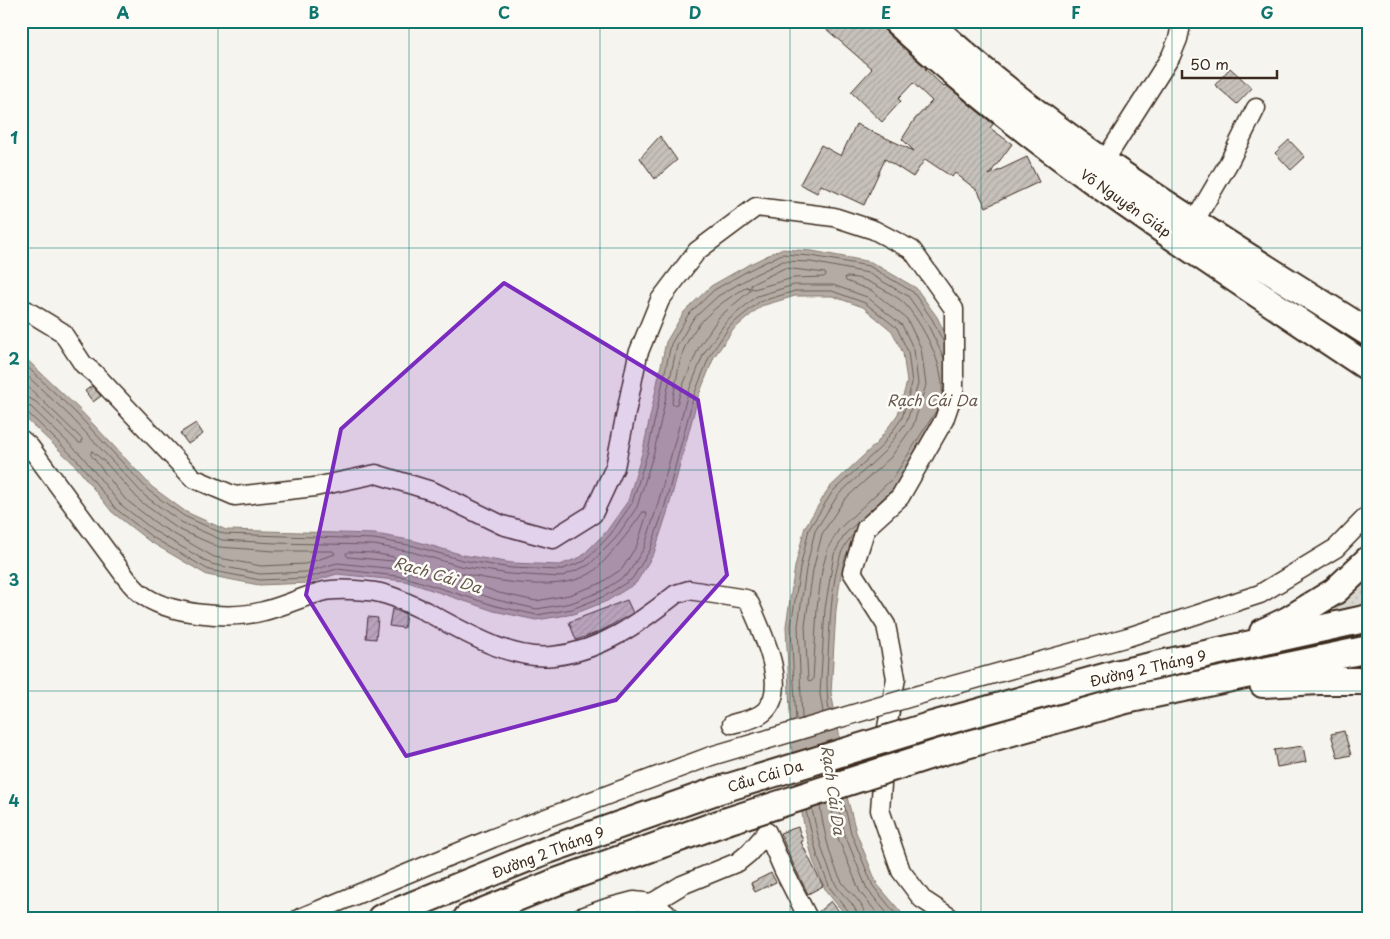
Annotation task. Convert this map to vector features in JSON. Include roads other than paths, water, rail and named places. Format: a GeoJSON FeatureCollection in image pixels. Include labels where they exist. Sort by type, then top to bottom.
{"type":"FeatureCollection","features":[{"type":"Feature","properties":{"kind":"highway","name":"Võ Nguyên Giáp"},"geometry":{"type":"LineString","coordinates":[[896,21],[934,56],[1022,128],[1116,198],[1369,368]]}},
{"type":"Feature","properties":{"kind":"highway","name":"Võ Nguyên Giáp"},"geometry":{"type":"LineString","coordinates":[[926,21],[967,59],[1036,114],[1103,162],[1194,222],[1369,332]]}},
{"type":"Feature","properties":{"kind":"highway"},"geometry":{"type":"LineString","coordinates":[[1115,674],[1244,640],[1288,620],[1335,591],[1369,559]]}},
{"type":"Feature","properties":{"kind":"highway","name":"Đường 2 Tháng 9"},"geometry":{"type":"LineString","coordinates":[[929,726],[1115,674],[1369,618]]}},
{"type":"Feature","properties":{"kind":"highway","name":"Đường 2 Tháng 9"},"geometry":{"type":"LineString","coordinates":[[467,918],[556,882],[727,821],[938,753],[1126,700],[1369,649]]}},
{"type":"Feature","properties":{"kind":"highway"},"geometry":{"type":"LineString","coordinates":[[1126,700],[1264,684],[1369,681]]}},
{"type":"Feature","properties":{"kind":"highway","name":"Cầu Cái Da"},"geometry":{"type":"LineString","coordinates":[[716,791],[929,726]]}},
{"type":"Feature","properties":{"kind":"highway","name":"Đường 2 Tháng 9"},"geometry":{"type":"LineString","coordinates":[[381,918],[545,852],[716,791]]}},
{"type":"Feature","properties":{"kind":"street"},"geometry":{"type":"LineString","coordinates":[[1103,162],[1171,56],[1178,39],[1182,21]]}},
{"type":"Feature","properties":{"kind":"street"},"geometry":{"type":"LineString","coordinates":[[1194,222],[1228,164],[1256,108]]}},
{"type":"Feature","properties":{"kind":"street"},"geometry":{"type":"LineString","coordinates":[[21,307],[62,332],[83,364],[94,373],[193,478],[235,496],[315,487],[376,474],[432,491],[502,525],[553,538],[594,514],[615,467],[638,354],[660,300],[697,250],[756,207],[834,217],[874,230],[912,250],[954,309],[954,391],[944,420],[900,497],[866,528],[852,572],[886,626],[896,678],[886,733],[880,810],[901,871],[922,899],[951,918]]}},
{"type":"Feature","properties":{"kind":"street"},"geometry":{"type":"LineString","coordinates":[[21,439],[30,447],[127,579],[140,593],[156,602],[183,610],[208,615],[254,613],[323,592],[369,591],[392,596],[506,650],[540,657],[578,651],[608,640],[638,623],[683,590],[695,590],[746,599],[765,639],[775,674],[774,694],[766,710],[760,715],[732,724]]}},
{"type":"Feature","properties":{"kind":"street"},"geometry":{"type":"LineString","coordinates":[[300,918],[493,838],[710,756],[925,693],[1128,637],[1260,594],[1336,548],[1369,514]]}},
{"type":"Feature","properties":{"kind":"street"},"geometry":{"type":"LineString","coordinates":[[579,918],[634,901],[652,902],[682,886],[738,862],[760,842],[767,832],[808,918]]}},
{"type":"Feature","properties":{"kind":"street"},"geometry":{"type":"LineString","coordinates":[[652,902],[672,918]]}},
{"type":"Feature","properties":{"kind":"water","name":"Rạch Cái Da"},"geometry":{"type":"Polygon","coordinates":[[[781,249],[812,251],[871,262],[916,288],[937,317],[953,350],[962,381],[960,406],[939,443],[853,542],[845,557],[836,610],[831,693],[839,733],[847,797],[856,832],[877,884],[906,918],[848,918],[826,891],[813,860],[804,825],[792,755],[786,626],[795,567],[805,527],[829,488],[877,443],[898,414],[907,382],[903,353],[892,331],[863,307],[832,296],[795,296],[761,306],[733,330],[714,357],[698,397],[668,510],[654,553],[636,583],[607,601],[574,614],[536,620],[494,611],[405,581],[337,574],[308,583],[259,585],[207,575],[149,541],[112,512],[74,464],[21,414],[21,354],[79,409],[152,487],[186,512],[226,530],[375,534],[415,541],[463,555],[512,563],[560,565],[581,557],[606,532],[628,501],[643,450],[666,342],[684,312],[711,286],[781,249]]]}}]}
